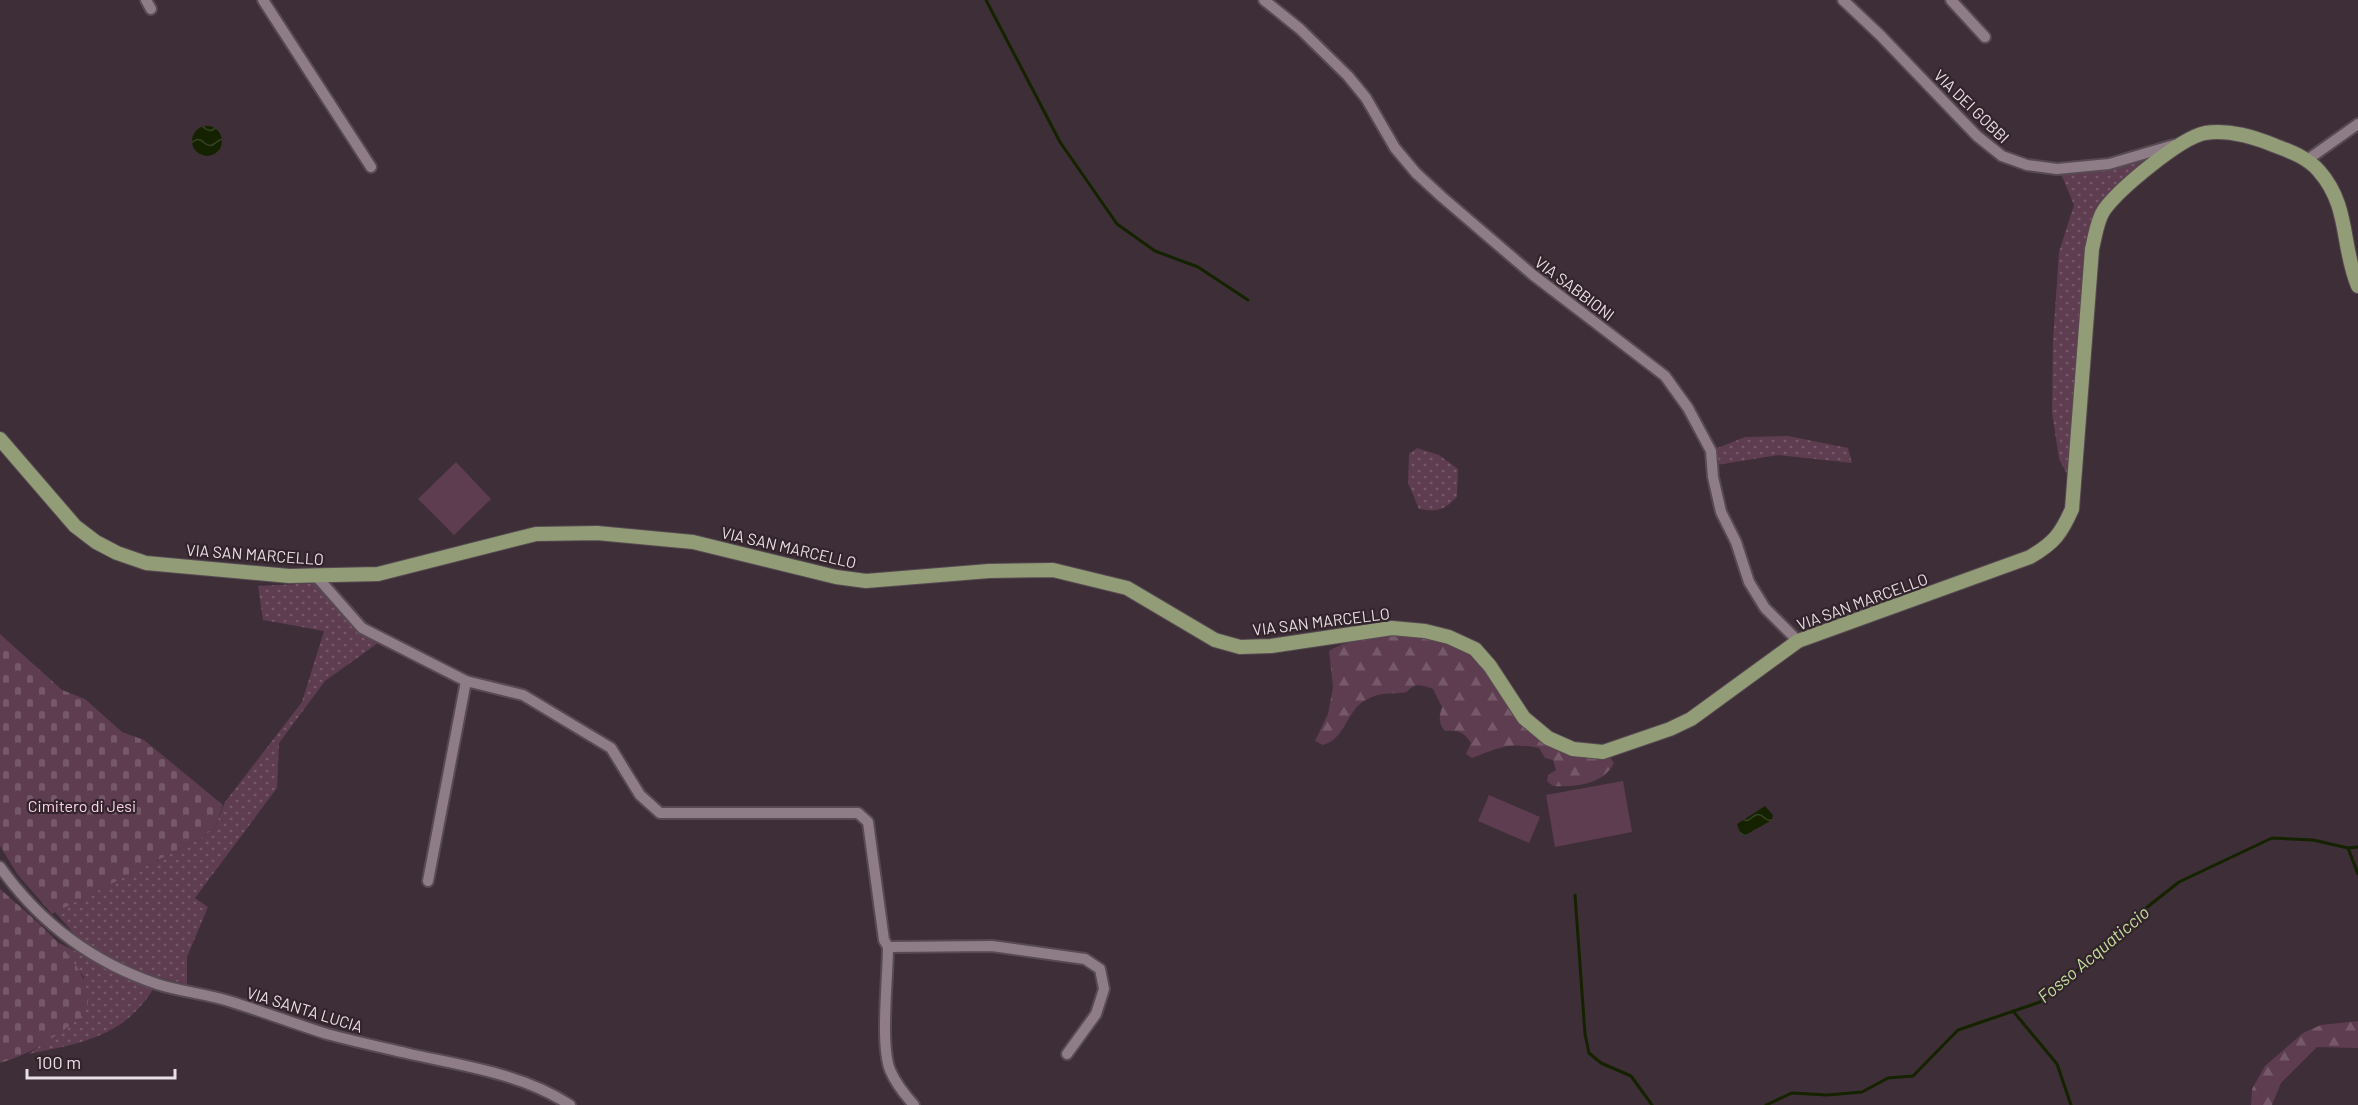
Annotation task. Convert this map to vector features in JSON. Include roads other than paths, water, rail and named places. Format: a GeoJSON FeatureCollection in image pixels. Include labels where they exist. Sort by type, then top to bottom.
{"type":"FeatureCollection","features":[{"type":"Feature","properties":{"kind":"main road","name":"VIA SAN MARCELLO"},"geometry":{"type":"LineString","coordinates":[[0,439],[75,526],[96,542],[117,553],[146,563],[317,577],[378,574],[536,534],[597,533],[693,542],[836,577],[858,580],[989,571],[1053,570],[1127,588],[1215,640],[1240,647],[1271,646],[1392,628],[1425,631],[1449,637],[1474,649],[1490,666],[1524,718],[1548,738],[1573,749],[1603,752],[1691,719],[1798,641],[2030,557],[2050,545],[2063,530],[2072,509],[2092,249],[2103,211],[2132,182],[2180,144],[2203,134],[2227,132],[2261,140],[2307,160],[2330,185],[2342,212],[2353,274],[2358,286]]}},
{"type":"Feature","properties":{"kind":"street"},"geometry":{"type":"LineString","coordinates":[[263,0],[371,167]]}},
{"type":"Feature","properties":{"kind":"street","name":"VIA SABBIONI"},"geometry":{"type":"LineString","coordinates":[[1264,0],[1300,29],[1348,76],[1366,98],[1395,148],[1416,173],[1533,276],[1665,376],[1688,408],[1711,451],[1713,477],[1721,512],[1736,542],[1749,582],[1765,608],[1798,641]]}},
{"type":"Feature","properties":{"kind":"street","name":"VIA DEI GOBBI"},"geometry":{"type":"LineString","coordinates":[[1843,0],[1977,136],[2002,156],[2027,165],[2057,169],[2109,164],[2180,144]]}},
{"type":"Feature","properties":{"kind":"street"},"geometry":{"type":"LineString","coordinates":[[1951,0],[1985,37]]}},
{"type":"Feature","properties":{"kind":"street"},"geometry":{"type":"LineString","coordinates":[[2307,160],[2358,124]]}},
{"type":"Feature","properties":{"kind":"street"},"geometry":{"type":"LineString","coordinates":[[317,577],[362,628],[466,681],[523,695],[611,748],[640,795],[660,813],[858,813],[868,822],[884,940],[888,948],[886,1045],[890,1068],[902,1092],[914,1105]]}},
{"type":"Feature","properties":{"kind":"street"},"geometry":{"type":"LineString","coordinates":[[428,881],[466,681]]}},
{"type":"Feature","properties":{"kind":"street","name":"VIA SANTA LUCIA"},"geometry":{"type":"LineString","coordinates":[[0,867],[43,917],[70,941],[112,966],[158,984],[231,1001],[356,1042],[505,1075],[532,1085],[570,1105]]}},
{"type":"Feature","properties":{"kind":"street"},"geometry":{"type":"LineString","coordinates":[[888,948],[992,946],[1085,959],[1100,969],[1104,989],[1096,1014],[1066,1054]]}},
{"type":"Feature","properties":{"kind":"water"},"geometry":{"type":"Polygon","coordinates":[[[207,126],[213,127],[221,135],[221,147],[213,155],[207,156],[201,155],[193,147],[192,141],[193,135],[201,127],[207,126]]]}},
{"type":"Feature","properties":{"kind":"water"},"geometry":{"type":"Polygon","coordinates":[[[1765,806],[1773,815],[1772,820],[1744,836],[1740,833],[1737,824],[1765,806]]]}},
{"type":"Feature","properties":{"kind":"waterway"},"geometry":{"type":"LineString","coordinates":[[986,0],[1060,142],[1117,224],[1155,251],[1198,267],[1248,300]]}},
{"type":"Feature","properties":{"kind":"waterway","name":"Fosso Acquaticcio"},"geometry":{"type":"LineString","coordinates":[[1766,1105],[1792,1093],[1827,1095],[1862,1092],[1888,1078],[1913,1076],[1958,1030],[2040,1002],[2072,976],[2098,949],[2136,916],[2179,882],[2272,838],[2313,840],[2348,848],[2358,847]]}},
{"type":"Feature","properties":{"kind":"waterway"},"geometry":{"type":"LineString","coordinates":[[2348,848],[2358,874]]}},
{"type":"Feature","properties":{"kind":"waterway"},"geometry":{"type":"LineString","coordinates":[[1575,895],[1585,1034],[1589,1053],[1601,1063],[1631,1076],[1652,1105]]}},
{"type":"Feature","properties":{"kind":"waterway"},"geometry":{"type":"LineString","coordinates":[[2013,1011],[2057,1064],[2071,1105]]}},
{"type":"Feature","properties":{"kind":"park label","name":"Cimitero di Jesi"},"geometry":{"type":"Point","coordinates":[82,805]}}]}
